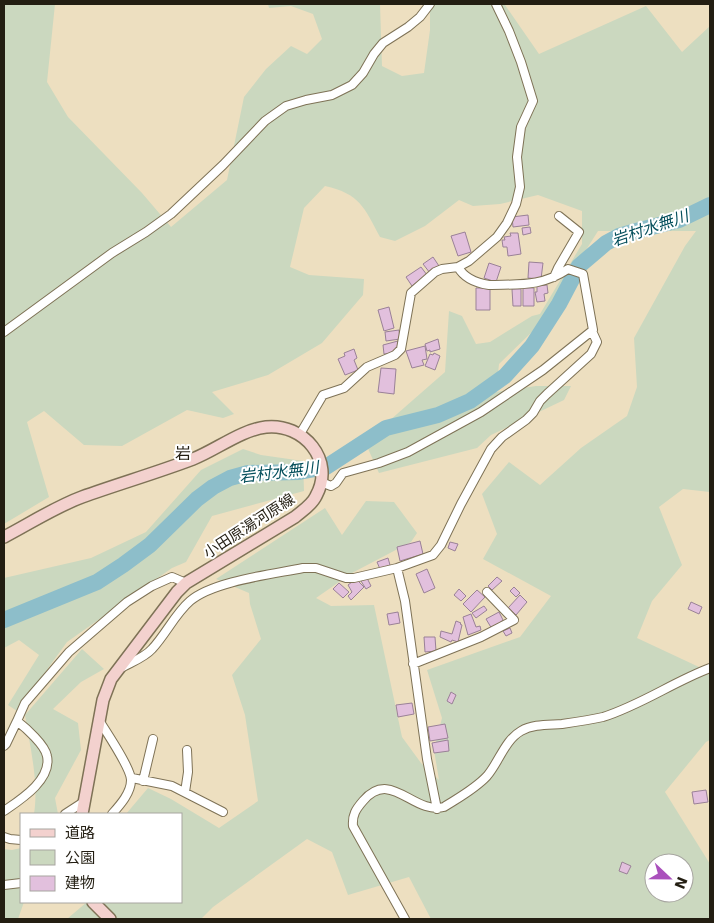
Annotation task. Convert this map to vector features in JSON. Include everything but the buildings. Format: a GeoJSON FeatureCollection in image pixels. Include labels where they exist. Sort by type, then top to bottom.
{"type":"FeatureCollection","features":[{"type":"Feature","properties":{"kind":"main road"},"geometry":{"type":"LineString","coordinates":[[4,537],[80,498],[194,459],[244,434],[264,427],[288,429],[300,434],[309,442],[319,458],[322,479]]}},
{"type":"Feature","properties":{"kind":"main road","name":"小田原湯河原線"},"geometry":{"type":"LineString","coordinates":[[82,813],[103,700],[116,671],[186,583],[295,517],[316,497],[322,479]]}},
{"type":"Feature","properties":{"kind":"main road"},"geometry":{"type":"LineString","coordinates":[[94,903],[110,919]]}},
{"type":"Feature","properties":{"kind":"street"},"geometry":{"type":"LineString","coordinates":[[4,332],[104,258],[171,214],[223,165],[259,127],[286,106],[332,95],[352,86],[384,43],[420,17],[430,4]]}},
{"type":"Feature","properties":{"kind":"street"},"geometry":{"type":"LineString","coordinates":[[300,434],[323,395],[344,388],[367,368],[395,355],[401,348],[411,294],[435,272],[458,267],[482,252],[497,237],[507,223],[516,204],[520,187],[518,157],[521,127],[533,101],[521,62],[496,4]]}},
{"type":"Feature","properties":{"kind":"street"},"geometry":{"type":"LineString","coordinates":[[554,278],[579,232],[559,216]]}},
{"type":"Feature","properties":{"kind":"street"},"geometry":{"type":"LineString","coordinates":[[116,671],[151,650],[172,625],[182,609],[192,600],[208,591],[238,582],[304,568],[316,568],[346,578],[354,578],[396,568],[433,555],[441,545],[491,449],[502,437],[533,413],[540,401],[591,354],[597,342],[592,331],[583,274],[568,269],[554,278],[539,283],[489,285],[466,277],[458,267]]}},
{"type":"Feature","properties":{"kind":"street"},"geometry":{"type":"LineString","coordinates":[[322,479],[331,486],[336,483],[343,473],[379,463],[408,452],[436,437],[514,390],[543,370],[592,331]]}},
{"type":"Feature","properties":{"kind":"street"},"geometry":{"type":"LineString","coordinates":[[396,568],[405,600],[427,759],[437,809]]}},
{"type":"Feature","properties":{"kind":"street"},"geometry":{"type":"LineString","coordinates":[[4,746],[25,703],[69,652],[127,602],[152,586],[172,577],[186,583]]}},
{"type":"Feature","properties":{"kind":"street"},"geometry":{"type":"LineString","coordinates":[[413,664],[481,637],[514,620],[487,592]]}},
{"type":"Feature","properties":{"kind":"street"},"geometry":{"type":"LineString","coordinates":[[405,919],[353,826],[352,817],[368,795],[377,790],[387,788],[428,807],[437,809],[454,801],[485,778],[512,738],[522,730],[537,725],[580,722],[603,716],[640,703],[710,668]]}},
{"type":"Feature","properties":{"kind":"street"},"geometry":{"type":"LineString","coordinates":[[4,811],[30,793],[44,772],[47,762],[47,754],[18,720]]}},
{"type":"Feature","properties":{"kind":"street"},"geometry":{"type":"LineString","coordinates":[[99,720],[132,778],[130,789],[113,813]]}},
{"type":"Feature","properties":{"kind":"street"},"geometry":{"type":"LineString","coordinates":[[143,781],[153,739]]}},
{"type":"Feature","properties":{"kind":"street"},"geometry":{"type":"LineString","coordinates":[[185,792],[188,772],[187,750]]}},
{"type":"Feature","properties":{"kind":"street"},"geometry":{"type":"LineString","coordinates":[[132,778],[172,786],[223,812]]}},
{"type":"Feature","properties":{"kind":"street"},"geometry":{"type":"LineString","coordinates":[[67,813],[85,801]]}},
{"type":"Feature","properties":{"kind":"street"},"geometry":{"type":"LineString","coordinates":[[4,837],[20,840]]}},
{"type":"Feature","properties":{"kind":"street"},"geometry":{"type":"LineString","coordinates":[[4,885],[20,883]]}},
{"type":"Feature","properties":{"kind":"green space"},"geometry":{"type":"Polygon","coordinates":[[[4,4],[55,4],[47,82],[68,117],[142,193],[171,227],[227,180],[244,97],[266,69],[291,46],[307,54],[322,39],[313,14],[291,6],[269,8],[268,4],[380,4],[382,66],[402,76],[424,73],[430,30],[430,4],[507,4],[505,5],[539,54],[646,6],[682,52],[710,26],[710,492],[683,489],[659,507],[682,565],[652,601],[637,638],[699,667],[710,665],[710,740],[706,742],[665,792],[710,864],[710,919],[431,919],[409,877],[348,895],[332,852],[307,839],[213,907],[201,919],[67,919],[86,903],[182,903],[182,813],[127,813],[148,788],[171,799],[219,828],[258,801],[245,715],[232,675],[261,639],[250,604],[249,593],[216,579],[325,508],[342,535],[366,501],[394,502],[417,533],[411,542],[352,573],[316,598],[331,606],[374,605],[402,737],[421,763],[439,780],[434,750],[442,718],[427,670],[520,637],[551,596],[483,559],[497,534],[482,494],[509,462],[540,485],[581,448],[627,416],[637,387],[634,338],[685,246],[696,231],[598,231],[538,326],[499,364],[496,392],[536,386],[571,386],[564,400],[491,435],[477,448],[379,473],[365,442],[445,372],[449,311],[462,316],[476,344],[490,342],[532,316],[540,314],[582,244],[582,211],[538,195],[500,204],[473,206],[459,200],[425,226],[395,241],[380,237],[370,217],[354,198],[337,189],[325,186],[304,208],[290,267],[309,275],[364,279],[363,295],[322,343],[268,375],[212,392],[234,414],[223,418],[187,410],[122,446],[84,445],[44,411],[27,422],[49,497],[4,524],[4,4]]]}},
{"type":"Feature","properties":{"kind":"green space"},"geometry":{"type":"Polygon","coordinates":[[[243,449],[261,455],[303,461],[304,491],[212,516],[186,562],[172,568],[67,642],[17,711],[8,705],[39,655],[19,640],[4,648],[4,578],[91,558],[146,532],[201,470],[243,449]]]}},
{"type":"Feature","properties":{"kind":"green space"},"geometry":{"type":"Polygon","coordinates":[[[82,649],[104,669],[81,682],[53,709],[78,723],[81,750],[55,798],[58,813],[34,813],[35,777],[25,715],[82,649]]]}},
{"type":"Feature","properties":{"kind":"green space"},"geometry":{"type":"Polygon","coordinates":[[[20,848],[20,903],[24,903],[18,919],[4,919],[4,849],[20,848]]]}},
{"type":"Feature","properties":{"kind":"waterway","name":"岩村水無川"},"geometry":{"type":"LineString","coordinates":[[4,620],[97,582],[150,545],[197,499],[213,487],[230,478],[248,473],[299,472],[326,467],[386,428],[438,415],[470,401],[505,376],[532,346],[559,304],[579,266],[606,243],[619,236],[679,220],[710,205]]}},
{"type":"Feature","properties":{"kind":"district","name":"岩"},"geometry":{"type":"Point","coordinates":[183,453]}}]}
